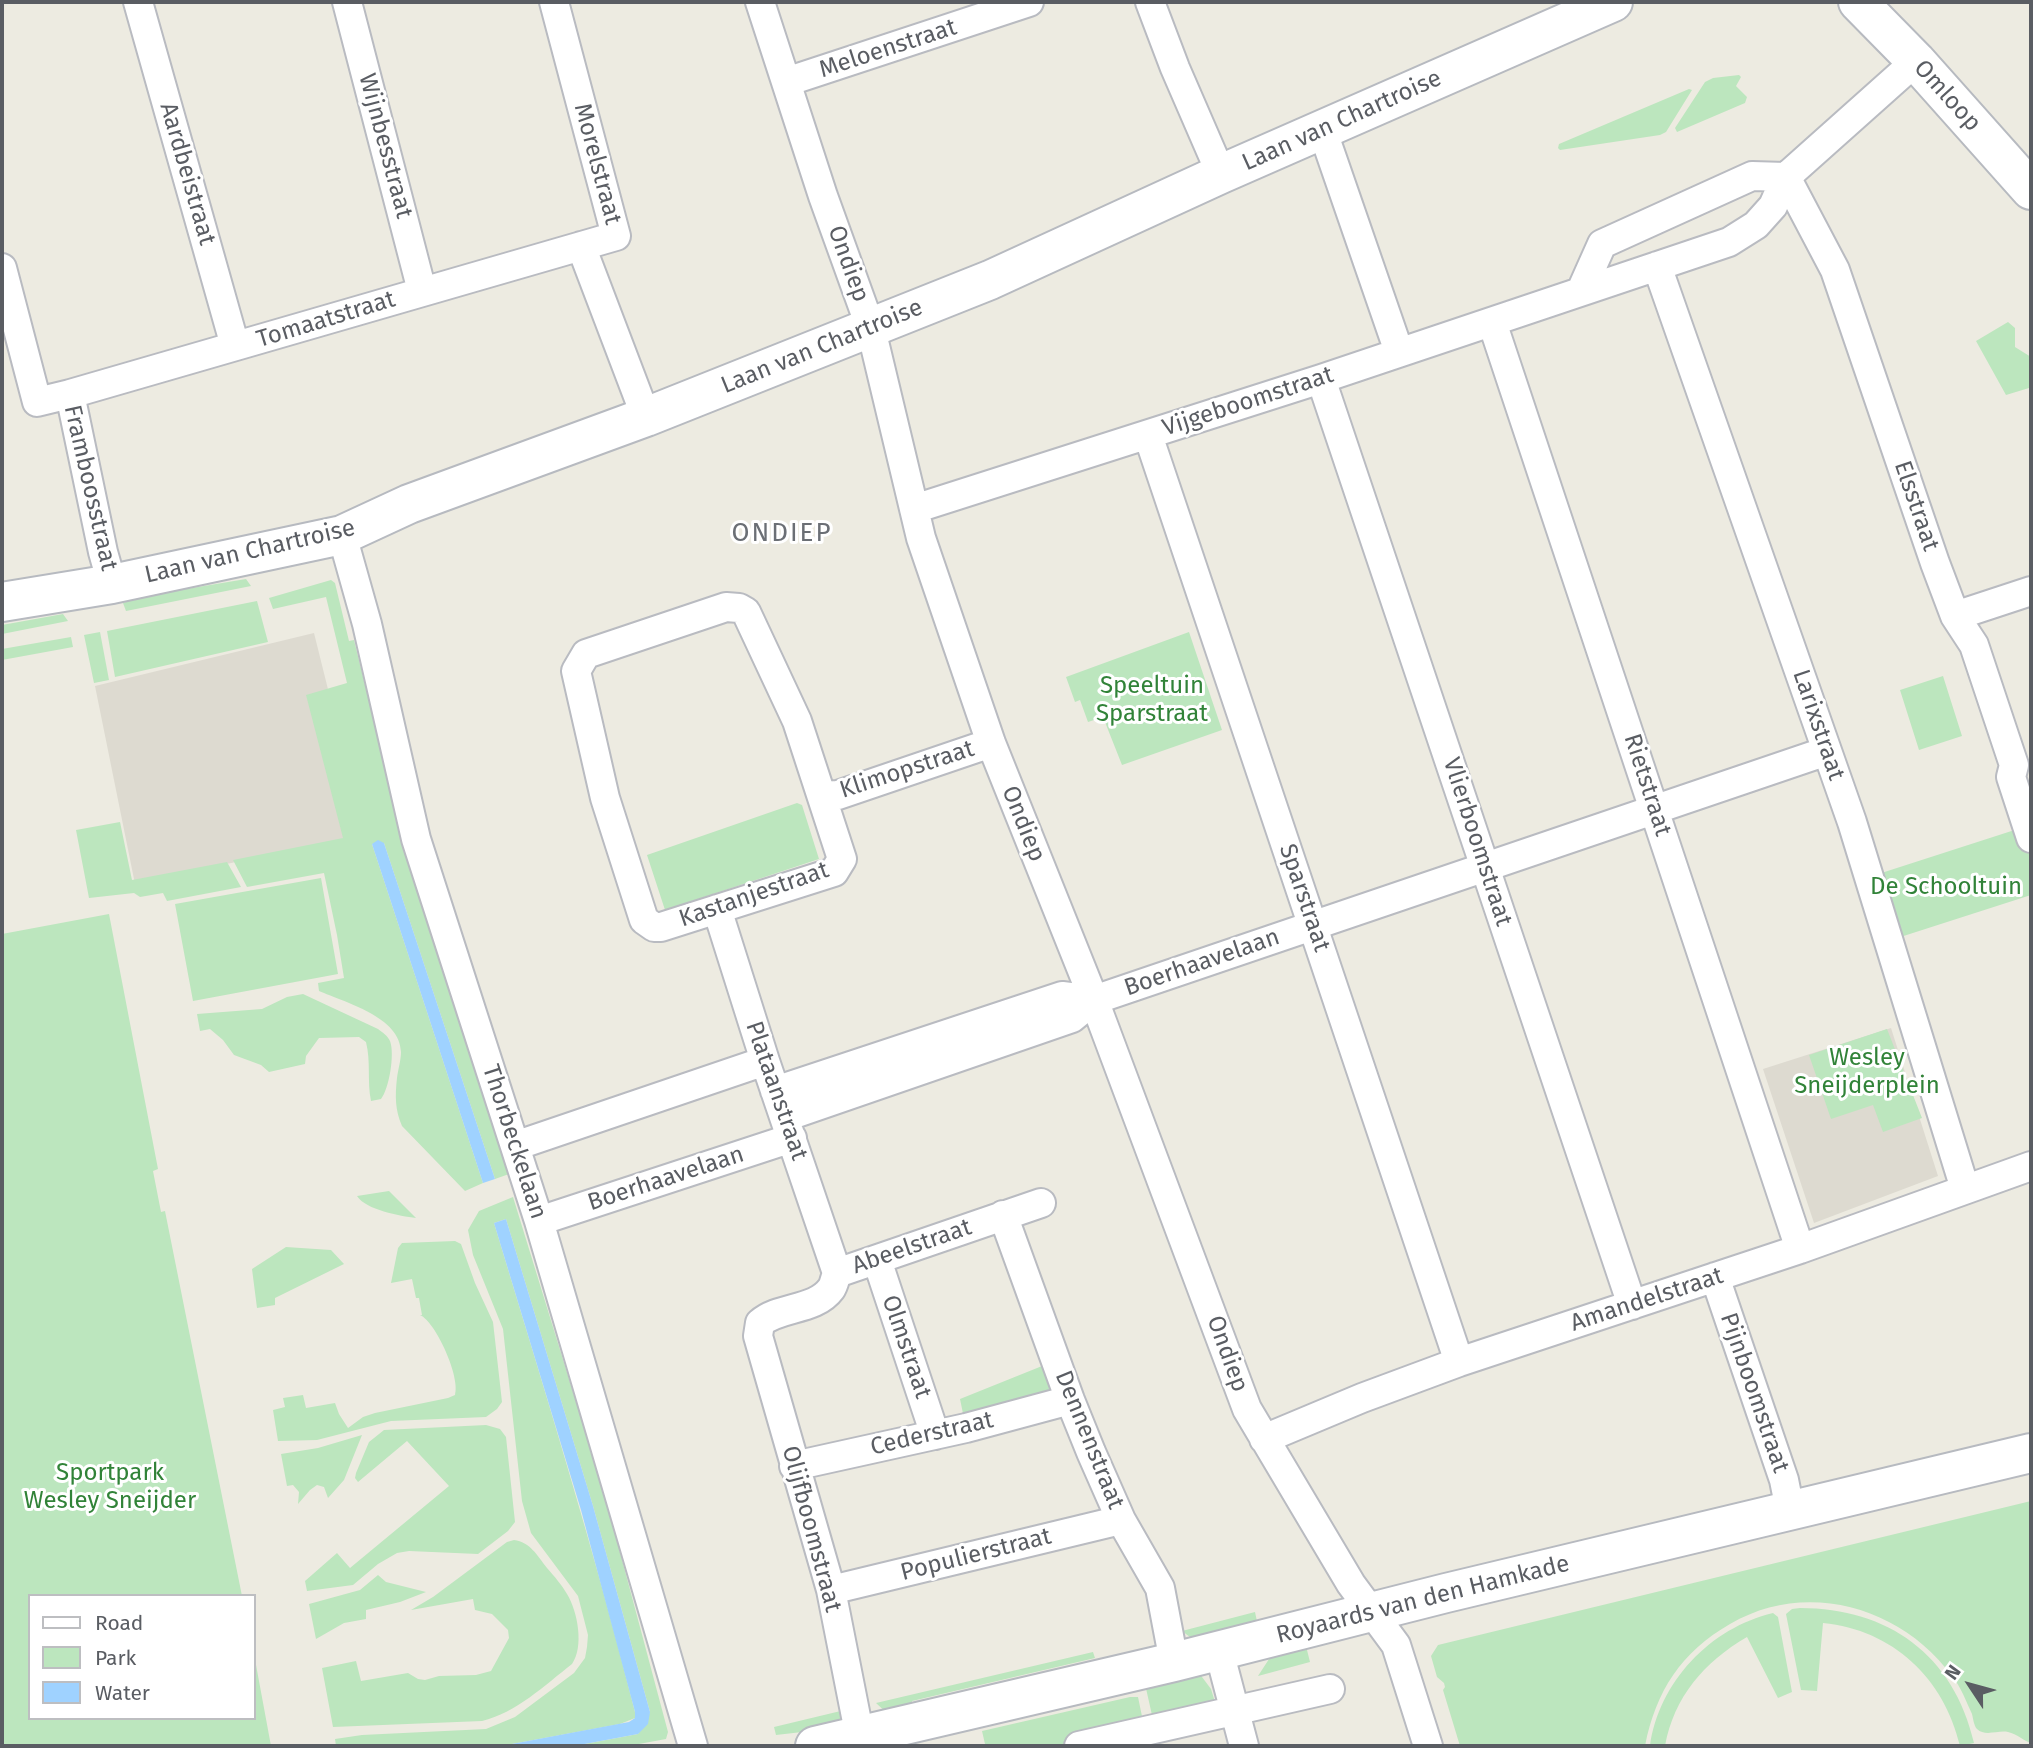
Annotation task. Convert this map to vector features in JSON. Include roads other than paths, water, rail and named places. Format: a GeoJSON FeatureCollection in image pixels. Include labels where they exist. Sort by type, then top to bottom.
{"type":"FeatureCollection","features":[{"type":"Feature","properties":{"kind":"street","name":"Aardbeistraat"},"geometry":{"type":"LineString","coordinates":[[138,2],[236,346]]}},
{"type":"Feature","properties":{"kind":"street","name":"Wijnbesstraat"},"geometry":{"type":"LineString","coordinates":[[347,2],[422,291]]}},
{"type":"Feature","properties":{"kind":"street","name":"Morelstraat"},"geometry":{"type":"LineString","coordinates":[[554,2],[616,236],[582,246],[646,417]]}},
{"type":"Feature","properties":{"kind":"street","name":"Ondiep"},"geometry":{"type":"LineString","coordinates":[[760,2],[823,196],[871,329],[921,538],[990,743],[1094,1000],[1248,1409],[1351,1584],[1396,1645],[1428,1746]]}},
{"type":"Feature","properties":{"kind":"street","name":"Meloenstraat"},"geometry":{"type":"LineString","coordinates":[[786,82],[990,8],[1030,2]]}},
{"type":"Feature","properties":{"kind":"street"},"geometry":{"type":"LineString","coordinates":[[1150,2],[1221,174]]}},
{"type":"Feature","properties":{"kind":"street","name":"Laan van Chartroise"},"geometry":{"type":"LineString","coordinates":[[2,603],[112,584],[342,536],[409,504],[646,417],[990,280],[1221,174],[1613,2]]}},
{"type":"Feature","properties":{"kind":"street","name":"Omloop"},"geometry":{"type":"LineString","coordinates":[[1860,2],[2031,190]]}},
{"type":"Feature","properties":{"kind":"street","name":"Vijgeboomstraat"},"geometry":{"type":"LineString","coordinates":[[915,509],[1321,379],[1729,242],[1756,225],[1773,206],[1786,177],[1916,61]]}},
{"type":"Feature","properties":{"kind":"street"},"geometry":{"type":"LineString","coordinates":[[1322,129],[1399,352]]}},
{"type":"Feature","properties":{"kind":"street"},"geometry":{"type":"LineString","coordinates":[[1581,291],[1602,244],[1752,176],[1786,177]]}},
{"type":"Feature","properties":{"kind":"street","name":"Elsstraat"},"geometry":{"type":"LineString","coordinates":[[1786,177],[1835,270],[1955,617],[1974,645],[2014,765],[2021,774],[2031,838]]}},
{"type":"Feature","properties":{"kind":"street","name":"Tomaatstraat"},"geometry":{"type":"LineString","coordinates":[[71,394],[582,246]]}},
{"type":"Feature","properties":{"kind":"street","name":"Larixstraat"},"geometry":{"type":"LineString","coordinates":[[1657,266],[1852,822],[1965,1189]]}},
{"type":"Feature","properties":{"kind":"street","name":"Framboosstraat"},"geometry":{"type":"LineString","coordinates":[[2,268],[37,402],[71,394],[112,584]]}},
{"type":"Feature","properties":{"kind":"street","name":"Rietstraat"},"geometry":{"type":"LineString","coordinates":[[1492,322],[1800,1249]]}},
{"type":"Feature","properties":{"kind":"street","name":"Vlierboomstraat"},"geometry":{"type":"LineString","coordinates":[[1321,379],[1632,1305]]}},
{"type":"Feature","properties":{"kind":"street","name":"Sparstraat"},"geometry":{"type":"LineString","coordinates":[[1148,435],[1459,1362]]}},
{"type":"Feature","properties":{"kind":"street","name":"Thorbeckelaan"},"geometry":{"type":"LineString","coordinates":[[342,536],[367,624],[416,838],[539,1220],[693,1746]]}},
{"type":"Feature","properties":{"kind":"street"},"geometry":{"type":"LineString","coordinates":[[1955,617],[2031,591]]}},
{"type":"Feature","properties":{"kind":"street","name":"Kastanjestraat"},"geometry":{"type":"LineString","coordinates":[[726,607],[746,612],[797,721],[823,796],[842,859],[834,872],[661,927],[654,926],[644,920],[605,798],[576,671],[586,654],[726,607]]}},
{"type":"Feature","properties":{"kind":"street","name":"Klimopstraat"},"geometry":{"type":"LineString","coordinates":[[823,796],[838,795],[990,743]]}},
{"type":"Feature","properties":{"kind":"street","name":"Boerhaavelaan"},"geometry":{"type":"LineString","coordinates":[[539,1220],[789,1128],[1072,1018],[1094,1000],[1827,751]]}},
{"type":"Feature","properties":{"kind":"street","name":"Plataanstraat"},"geometry":{"type":"LineString","coordinates":[[717,909],[765,1062],[837,1273]]}},
{"type":"Feature","properties":{"kind":"street","name":"Boerhaavelaan"},"geometry":{"type":"LineString","coordinates":[[775,1091],[1062,996],[1094,1000]]}},
{"type":"Feature","properties":{"kind":"street"},"geometry":{"type":"LineString","coordinates":[[515,1146],[765,1062]]}},
{"type":"Feature","properties":{"kind":"street","name":"Amandelstraat"},"geometry":{"type":"LineString","coordinates":[[1264,1439],[1362,1398],[1459,1362],[1800,1249],[2031,1166]]}},
{"type":"Feature","properties":{"kind":"street","name":"Abeelstraat"},"geometry":{"type":"LineString","coordinates":[[760,1323],[768,1315],[820,1299],[832,1289],[837,1273],[1041,1203]]}},
{"type":"Feature","properties":{"kind":"street","name":"Dennenstraat"},"geometry":{"type":"LineString","coordinates":[[1003,1215],[1070,1400],[1121,1520],[1160,1588],[1174,1662]]}},
{"type":"Feature","properties":{"kind":"street","name":"Olmstraat"},"geometry":{"type":"LineString","coordinates":[[877,1260],[935,1435]]}},
{"type":"Feature","properties":{"kind":"street","name":"Pijnboomstraat"},"geometry":{"type":"LineString","coordinates":[[1715,1277],[1784,1479],[1790,1510]]}},
{"type":"Feature","properties":{"kind":"street","name":"Olijfboomstraat"},"geometry":{"type":"LineString","coordinates":[[760,1323],[758,1336],[831,1590],[860,1737]]}},
{"type":"Feature","properties":{"kind":"street","name":"Cederstraat"},"geometry":{"type":"LineString","coordinates":[[794,1466],[935,1435],[1070,1400]]}},
{"type":"Feature","properties":{"kind":"street","name":"Royaards van den Hamkade"},"geometry":{"type":"LineString","coordinates":[[815,1746],[1174,1662],[2031,1453]]}},
{"type":"Feature","properties":{"kind":"street","name":"Populierstraat"},"geometry":{"type":"LineString","coordinates":[[831,1590],[1121,1520]]}},
{"type":"Feature","properties":{"kind":"street"},"geometry":{"type":"LineString","coordinates":[[1219,1651],[1244,1746]]}},
{"type":"Feature","properties":{"kind":"street"},"geometry":{"type":"LineString","coordinates":[[1079,1746],[1330,1689]]}},
{"type":"Feature","properties":{"kind":"water"},"geometry":{"type":"Polygon","coordinates":[[[378,840],[384,843],[495,1179],[483,1183],[372,844],[378,840]]]}},
{"type":"Feature","properties":{"kind":"water"},"geometry":{"type":"Polygon","coordinates":[[[506,1219],[593,1506],[650,1712],[648,1724],[638,1734],[574,1746],[501,1746],[629,1722],[635,1718],[581,1510],[494,1223],[506,1219]]]}},
{"type":"Feature","properties":{"kind":"district","name":"ONDIEP"},"geometry":{"type":"Point","coordinates":[782,534]}},
{"type":"Feature","properties":{"kind":"park label","name":"Speeltuin Sparstraat"},"geometry":{"type":"Point","coordinates":[1152,700]}},
{"type":"Feature","properties":{"kind":"park label","name":"De Schooltuin"},"geometry":{"type":"Point","coordinates":[1946,887]}},
{"type":"Feature","properties":{"kind":"park label","name":"Wesley Sneijderplein"},"geometry":{"type":"Point","coordinates":[1867,1072]}},
{"type":"Feature","properties":{"kind":"park label","name":"Sportpark Wesley Sneijder"},"geometry":{"type":"Point","coordinates":[110,1487]}}]}
